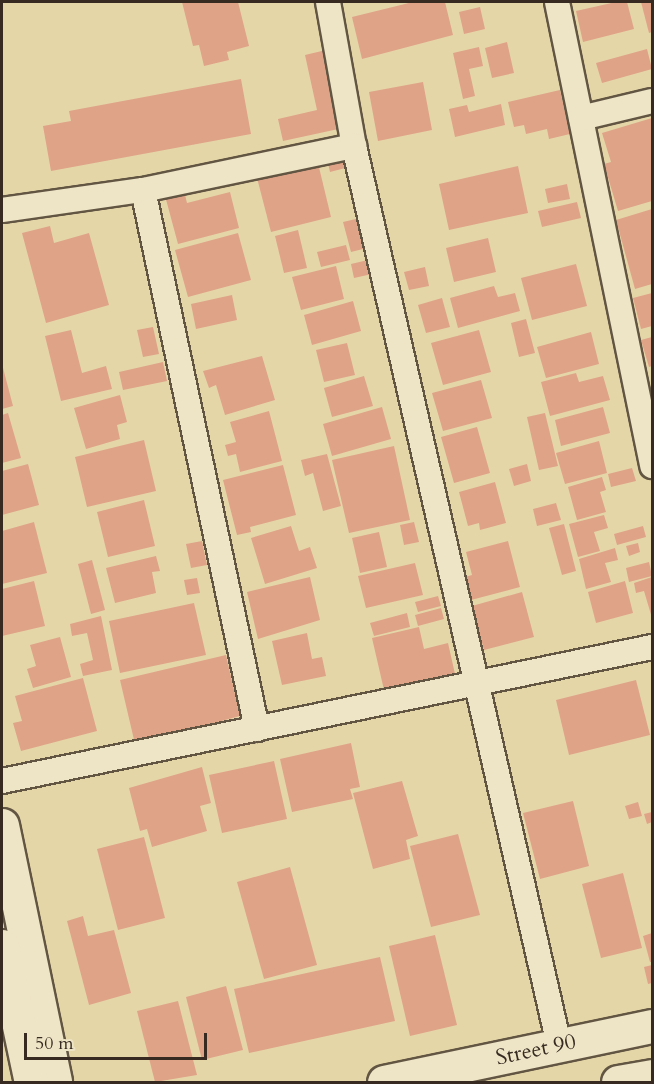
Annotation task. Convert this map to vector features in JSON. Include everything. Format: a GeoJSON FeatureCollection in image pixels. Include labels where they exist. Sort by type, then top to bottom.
{"type":"FeatureCollection","features":[{"type":"Feature","properties":{"kind":"street"},"geometry":{"type":"LineString","coordinates":[[328,2],[354,146],[474,684],[559,1045]]}},
{"type":"Feature","properties":{"kind":"street"},"geometry":{"type":"LineString","coordinates":[[557,2],[652,466]]}},
{"type":"Feature","properties":{"kind":"street"},"geometry":{"type":"LineString","coordinates":[[581,118],[652,101]]}},
{"type":"Feature","properties":{"kind":"street"},"geometry":{"type":"LineString","coordinates":[[2,210],[143,189],[354,146]]}},
{"type":"Feature","properties":{"kind":"street"},"geometry":{"type":"LineString","coordinates":[[143,189],[257,729]]}},
{"type":"Feature","properties":{"kind":"street"},"geometry":{"type":"LineString","coordinates":[[2,781],[652,647]]}},
{"type":"Feature","properties":{"kind":"street"},"geometry":{"type":"LineString","coordinates":[[2,825],[55,1083]]}},
{"type":"Feature","properties":{"kind":"street"},"geometry":{"type":"LineString","coordinates":[[2,946],[31,1083]]}},
{"type":"Feature","properties":{"kind":"street","name":"Street 90"},"geometry":{"type":"LineString","coordinates":[[384,1083],[652,1026]]}},
{"type":"Feature","properties":{"kind":"street"},"geometry":{"type":"LineString","coordinates":[[618,1083],[652,1076]]}},
{"type":"Feature","properties":{"kind":"building"},"geometry":{"type":"Polygon","coordinates":[[[182,2],[238,2],[249,46],[227,52],[229,60],[204,66],[199,45],[193,46],[182,2]]]}},
{"type":"Feature","properties":{"kind":"building"},"geometry":{"type":"Polygon","coordinates":[[[413,2],[445,2],[453,35],[362,59],[352,17],[413,2]]]}},
{"type":"Feature","properties":{"kind":"building"},"geometry":{"type":"Polygon","coordinates":[[[616,2],[627,2],[634,29],[583,42],[576,11],[616,2]]]}},
{"type":"Feature","properties":{"kind":"building"},"geometry":{"type":"Polygon","coordinates":[[[641,2],[652,2],[652,32],[649,33],[641,2]]]}},
{"type":"Feature","properties":{"kind":"building"},"geometry":{"type":"Polygon","coordinates":[[[480,7],[485,29],[464,34],[459,12],[480,7]]]}},
{"type":"Feature","properties":{"kind":"building"},"geometry":{"type":"Polygon","coordinates":[[[507,42],[514,73],[492,78],[485,48],[507,42]]]}},
{"type":"Feature","properties":{"kind":"building"},"geometry":{"type":"Polygon","coordinates":[[[479,47],[483,66],[469,69],[475,96],[463,99],[453,53],[479,47]]]}},
{"type":"Feature","properties":{"kind":"building"},"geometry":{"type":"Polygon","coordinates":[[[647,49],[652,69],[602,83],[596,63],[647,49]]]}},
{"type":"Feature","properties":{"kind":"building"},"geometry":{"type":"Polygon","coordinates":[[[326,50],[343,128],[283,141],[278,119],[317,110],[305,55],[326,50]]]}},
{"type":"Feature","properties":{"kind":"building"},"geometry":{"type":"Polygon","coordinates":[[[241,79],[251,134],[51,171],[43,126],[71,121],[69,111],[241,79]]]}},
{"type":"Feature","properties":{"kind":"building"},"geometry":{"type":"Polygon","coordinates":[[[423,82],[432,130],[378,141],[369,92],[423,82]]]}},
{"type":"Feature","properties":{"kind":"building"},"geometry":{"type":"Polygon","coordinates":[[[560,90],[570,134],[549,139],[547,129],[526,134],[524,125],[514,127],[508,102],[560,90]]]}},
{"type":"Feature","properties":{"kind":"building"},"geometry":{"type":"Polygon","coordinates":[[[501,104],[505,125],[455,137],[449,109],[467,105],[469,112],[501,104]]]}},
{"type":"Feature","properties":{"kind":"building"},"geometry":{"type":"Polygon","coordinates":[[[652,118],[652,201],[618,211],[604,164],[611,162],[602,133],[652,118]]]}},
{"type":"Feature","properties":{"kind":"building"},"geometry":{"type":"Polygon","coordinates":[[[350,154],[353,166],[330,172],[327,159],[350,154]]]}},
{"type":"Feature","properties":{"kind":"building"},"geometry":{"type":"Polygon","coordinates":[[[317,159],[331,217],[271,232],[256,174],[317,159]]]}},
{"type":"Feature","properties":{"kind":"building"},"geometry":{"type":"Polygon","coordinates":[[[518,166],[528,213],[449,230],[439,184],[518,166]]]}},
{"type":"Feature","properties":{"kind":"building"},"geometry":{"type":"Polygon","coordinates":[[[567,184],[570,199],[548,203],[545,189],[567,184]]]}},
{"type":"Feature","properties":{"kind":"building"},"geometry":{"type":"Polygon","coordinates":[[[183,187],[187,203],[230,192],[239,228],[178,244],[164,192],[183,187]]]}},
{"type":"Feature","properties":{"kind":"building"},"geometry":{"type":"Polygon","coordinates":[[[577,202],[581,218],[542,227],[538,211],[577,202]]]}},
{"type":"Feature","properties":{"kind":"building"},"geometry":{"type":"Polygon","coordinates":[[[652,209],[652,284],[635,289],[616,220],[652,209]]]}},
{"type":"Feature","properties":{"kind":"building"},"geometry":{"type":"Polygon","coordinates":[[[360,218],[367,248],[351,252],[343,222],[360,218]]]}},
{"type":"Feature","properties":{"kind":"building"},"geometry":{"type":"Polygon","coordinates":[[[50,226],[54,243],[89,233],[109,305],[46,323],[22,233],[50,226]]]}},
{"type":"Feature","properties":{"kind":"building"},"geometry":{"type":"Polygon","coordinates":[[[298,230],[307,268],[284,273],[275,236],[298,230]]]}},
{"type":"Feature","properties":{"kind":"building"},"geometry":{"type":"Polygon","coordinates":[[[238,233],[251,280],[188,297],[175,250],[238,233]]]}},
{"type":"Feature","properties":{"kind":"building"},"geometry":{"type":"Polygon","coordinates":[[[488,238],[496,272],[454,282],[446,248],[488,238]]]}},
{"type":"Feature","properties":{"kind":"building"},"geometry":{"type":"Polygon","coordinates":[[[346,245],[350,260],[321,267],[317,252],[346,245]]]}},
{"type":"Feature","properties":{"kind":"building"},"geometry":{"type":"Polygon","coordinates":[[[368,260],[372,274],[354,278],[351,264],[368,260]]]}},
{"type":"Feature","properties":{"kind":"building"},"geometry":{"type":"Polygon","coordinates":[[[576,264],[587,306],[532,320],[521,278],[576,264]]]}},
{"type":"Feature","properties":{"kind":"building"},"geometry":{"type":"Polygon","coordinates":[[[336,266],[344,299],[301,310],[292,277],[336,266]]]}},
{"type":"Feature","properties":{"kind":"building"},"geometry":{"type":"Polygon","coordinates":[[[425,267],[429,286],[409,290],[404,272],[425,267]]]}},
{"type":"Feature","properties":{"kind":"building"},"geometry":{"type":"Polygon","coordinates":[[[494,286],[498,297],[515,293],[520,311],[458,328],[450,298],[494,286]]]}},
{"type":"Feature","properties":{"kind":"building"},"geometry":{"type":"Polygon","coordinates":[[[652,293],[652,326],[641,329],[633,298],[652,293]]]}},
{"type":"Feature","properties":{"kind":"building"},"geometry":{"type":"Polygon","coordinates":[[[232,295],[237,320],[196,329],[191,304],[232,295]]]}},
{"type":"Feature","properties":{"kind":"building"},"geometry":{"type":"Polygon","coordinates":[[[442,298],[450,327],[426,333],[418,305],[442,298]]]}},
{"type":"Feature","properties":{"kind":"building"},"geometry":{"type":"Polygon","coordinates":[[[353,301],[361,331],[312,345],[304,315],[353,301]]]}},
{"type":"Feature","properties":{"kind":"building"},"geometry":{"type":"Polygon","coordinates":[[[526,319],[535,353],[519,357],[511,323],[526,319]]]}},
{"type":"Feature","properties":{"kind":"building"},"geometry":{"type":"Polygon","coordinates":[[[153,327],[159,354],[143,357],[137,330],[153,327]]]}},
{"type":"Feature","properties":{"kind":"building"},"geometry":{"type":"Polygon","coordinates":[[[71,330],[82,373],[106,366],[112,389],[61,401],[45,336],[71,330]]]}},
{"type":"Feature","properties":{"kind":"building"},"geometry":{"type":"Polygon","coordinates":[[[479,330],[491,372],[443,385],[431,343],[479,330]]]}},
{"type":"Feature","properties":{"kind":"building"},"geometry":{"type":"Polygon","coordinates":[[[591,332],[599,364],[546,378],[537,347],[591,332]]]}},
{"type":"Feature","properties":{"kind":"building"},"geometry":{"type":"Polygon","coordinates":[[[652,337],[652,366],[649,367],[641,340],[652,337]]]}},
{"type":"Feature","properties":{"kind":"building"},"geometry":{"type":"Polygon","coordinates":[[[347,343],[355,375],[324,382],[316,350],[347,343]]]}},
{"type":"Feature","properties":{"kind":"building"},"geometry":{"type":"Polygon","coordinates":[[[262,356],[275,400],[225,415],[216,385],[209,388],[203,371],[262,356]]]}},
{"type":"Feature","properties":{"kind":"building"},"geometry":{"type":"Polygon","coordinates":[[[163,362],[167,381],[123,390],[119,372],[163,362]]]}},
{"type":"Feature","properties":{"kind":"building"},"geometry":{"type":"Polygon","coordinates":[[[2,364],[13,406],[2,409],[2,364]]]}},
{"type":"Feature","properties":{"kind":"building"},"geometry":{"type":"Polygon","coordinates":[[[576,373],[579,382],[603,376],[610,400],[550,416],[541,382],[576,373]]]}},
{"type":"Feature","properties":{"kind":"building"},"geometry":{"type":"Polygon","coordinates":[[[364,376],[373,406],[332,417],[324,388],[364,376]]]}},
{"type":"Feature","properties":{"kind":"building"},"geometry":{"type":"Polygon","coordinates":[[[481,380],[492,418],[443,431],[432,393],[481,380]]]}},
{"type":"Feature","properties":{"kind":"building"},"geometry":{"type":"Polygon","coordinates":[[[120,395],[127,422],[117,425],[120,439],[86,449],[74,408],[120,395]]]}},
{"type":"Feature","properties":{"kind":"building"},"geometry":{"type":"Polygon","coordinates":[[[382,407],[391,439],[332,456],[323,424],[382,407]]]}},
{"type":"Feature","properties":{"kind":"building"},"geometry":{"type":"Polygon","coordinates":[[[603,407],[610,433],[561,446],[555,420],[603,407]]]}},
{"type":"Feature","properties":{"kind":"building"},"geometry":{"type":"Polygon","coordinates":[[[269,411],[282,461],[240,472],[236,454],[228,456],[225,445],[236,442],[230,422],[269,411]]]}},
{"type":"Feature","properties":{"kind":"building"},"geometry":{"type":"Polygon","coordinates":[[[8,413],[21,458],[2,463],[2,415],[8,413]]]}},
{"type":"Feature","properties":{"kind":"building"},"geometry":{"type":"Polygon","coordinates":[[[545,413],[558,466],[539,470],[527,417],[545,413]]]}},
{"type":"Feature","properties":{"kind":"building"},"geometry":{"type":"Polygon","coordinates":[[[477,427],[490,473],[454,483],[441,437],[477,427]]]}},
{"type":"Feature","properties":{"kind":"building"},"geometry":{"type":"Polygon","coordinates":[[[144,440],[156,491],[87,507],[75,457],[144,440]]]}},
{"type":"Feature","properties":{"kind":"building"},"geometry":{"type":"Polygon","coordinates":[[[599,441],[607,473],[565,484],[556,453],[599,441]]]}},
{"type":"Feature","properties":{"kind":"building"},"geometry":{"type":"Polygon","coordinates":[[[394,446],[410,520],[349,533],[332,460],[394,446]]]}},
{"type":"Feature","properties":{"kind":"building"},"geometry":{"type":"Polygon","coordinates":[[[327,454],[341,506],[323,511],[313,473],[305,476],[301,460],[327,454]]]}},
{"type":"Feature","properties":{"kind":"building"},"geometry":{"type":"Polygon","coordinates":[[[28,464],[39,505],[2,515],[2,471],[28,464]]]}},
{"type":"Feature","properties":{"kind":"building"},"geometry":{"type":"Polygon","coordinates":[[[527,464],[531,481],[514,486],[509,469],[527,464]]]}},
{"type":"Feature","properties":{"kind":"building"},"geometry":{"type":"Polygon","coordinates":[[[283,465],[296,515],[250,527],[251,532],[237,535],[223,480],[283,465]]]}},
{"type":"Feature","properties":{"kind":"building"},"geometry":{"type":"Polygon","coordinates":[[[632,468],[636,481],[611,487],[608,474],[632,468]]]}},
{"type":"Feature","properties":{"kind":"building"},"geometry":{"type":"Polygon","coordinates":[[[602,477],[606,490],[600,492],[606,512],[577,520],[568,487],[602,477]]]}},
{"type":"Feature","properties":{"kind":"building"},"geometry":{"type":"Polygon","coordinates":[[[495,482],[506,523],[480,530],[479,523],[468,526],[459,492],[495,482]]]}},
{"type":"Feature","properties":{"kind":"building"},"geometry":{"type":"Polygon","coordinates":[[[144,500],[155,546],[108,557],[97,512],[144,500]]]}},
{"type":"Feature","properties":{"kind":"building"},"geometry":{"type":"Polygon","coordinates":[[[556,503],[561,520],[537,526],[533,509],[556,503]]]}},
{"type":"Feature","properties":{"kind":"building"},"geometry":{"type":"Polygon","coordinates":[[[604,515],[608,528],[594,532],[600,551],[578,557],[569,524],[604,515]]]}},
{"type":"Feature","properties":{"kind":"building"},"geometry":{"type":"Polygon","coordinates":[[[34,522],[47,573],[2,584],[2,531],[34,522]]]}},
{"type":"Feature","properties":{"kind":"building"},"geometry":{"type":"Polygon","coordinates":[[[414,522],[419,542],[404,545],[400,525],[414,522]]]}},
{"type":"Feature","properties":{"kind":"building"},"geometry":{"type":"Polygon","coordinates":[[[564,524],[576,571],[562,575],[549,528],[564,524]]]}},
{"type":"Feature","properties":{"kind":"building"},"geometry":{"type":"Polygon","coordinates":[[[291,526],[299,551],[310,547],[317,568],[265,584],[251,538],[291,526]]]}},
{"type":"Feature","properties":{"kind":"building"},"geometry":{"type":"Polygon","coordinates":[[[643,526],[646,537],[617,545],[614,534],[643,526]]]}},
{"type":"Feature","properties":{"kind":"building"},"geometry":{"type":"Polygon","coordinates":[[[379,532],[387,567],[360,573],[352,538],[379,532]]]}},
{"type":"Feature","properties":{"kind":"building"},"geometry":{"type":"Polygon","coordinates":[[[202,541],[207,565],[191,568],[186,544],[202,541]]]}},
{"type":"Feature","properties":{"kind":"building"},"geometry":{"type":"Polygon","coordinates":[[[508,541],[520,587],[471,600],[465,577],[472,575],[466,552],[508,541]]]}},
{"type":"Feature","properties":{"kind":"building"},"geometry":{"type":"Polygon","coordinates":[[[638,543],[640,552],[629,556],[626,546],[638,543]]]}},
{"type":"Feature","properties":{"kind":"building"},"geometry":{"type":"Polygon","coordinates":[[[615,548],[618,560],[605,563],[611,582],[586,589],[579,559],[615,548]]]}},
{"type":"Feature","properties":{"kind":"building"},"geometry":{"type":"Polygon","coordinates":[[[156,556],[160,571],[152,572],[156,593],[115,603],[106,568],[156,556]]]}},
{"type":"Feature","properties":{"kind":"building"},"geometry":{"type":"Polygon","coordinates":[[[92,560],[105,610],[91,614],[78,564],[92,560]]]}},
{"type":"Feature","properties":{"kind":"building"},"geometry":{"type":"Polygon","coordinates":[[[649,562],[652,576],[629,582],[626,568],[649,562]]]}},
{"type":"Feature","properties":{"kind":"building"},"geometry":{"type":"Polygon","coordinates":[[[415,563],[423,595],[366,608],[358,576],[415,563]]]}},
{"type":"Feature","properties":{"kind":"building"},"geometry":{"type":"Polygon","coordinates":[[[310,577],[320,620],[258,639],[247,592],[310,577]]]}},
{"type":"Feature","properties":{"kind":"building"},"geometry":{"type":"Polygon","coordinates":[[[652,577],[652,618],[644,591],[636,593],[634,583],[652,577]]]}},
{"type":"Feature","properties":{"kind":"building"},"geometry":{"type":"Polygon","coordinates":[[[197,578],[200,593],[187,595],[184,580],[197,578]]]}},
{"type":"Feature","properties":{"kind":"building"},"geometry":{"type":"Polygon","coordinates":[[[34,581],[45,626],[2,636],[2,589],[34,581]]]}},
{"type":"Feature","properties":{"kind":"building"},"geometry":{"type":"Polygon","coordinates":[[[625,581],[633,613],[596,623],[588,592],[625,581]]]}},
{"type":"Feature","properties":{"kind":"building"},"geometry":{"type":"Polygon","coordinates":[[[522,592],[534,637],[484,650],[472,606],[522,592]]]}},
{"type":"Feature","properties":{"kind":"building"},"geometry":{"type":"Polygon","coordinates":[[[438,596],[441,606],[418,612],[415,602],[438,596]]]}},
{"type":"Feature","properties":{"kind":"building"},"geometry":{"type":"Polygon","coordinates":[[[194,603],[206,655],[120,673],[109,621],[194,603]]]}},
{"type":"Feature","properties":{"kind":"building"},"geometry":{"type":"Polygon","coordinates":[[[441,608],[444,619],[418,626],[415,615],[441,608]]]}},
{"type":"Feature","properties":{"kind":"building"},"geometry":{"type":"Polygon","coordinates":[[[407,613],[410,627],[374,636],[370,623],[407,613]]]}},
{"type":"Feature","properties":{"kind":"building"},"geometry":{"type":"Polygon","coordinates":[[[101,616],[112,670],[83,676],[80,664],[93,660],[87,633],[72,636],[70,624],[101,616]]]}},
{"type":"Feature","properties":{"kind":"building"},"geometry":{"type":"Polygon","coordinates":[[[419,627],[424,649],[448,643],[455,674],[384,690],[372,638],[419,627]]]}},
{"type":"Feature","properties":{"kind":"building"},"geometry":{"type":"Polygon","coordinates":[[[307,633],[312,659],[322,657],[326,676],[282,685],[272,641],[307,633]]]}},
{"type":"Feature","properties":{"kind":"building"},"geometry":{"type":"Polygon","coordinates":[[[60,637],[71,677],[33,688],[27,669],[36,666],[30,645],[60,637]]]}},
{"type":"Feature","properties":{"kind":"building"},"geometry":{"type":"Polygon","coordinates":[[[226,655],[240,716],[135,744],[120,680],[226,655]]]}},
{"type":"Feature","properties":{"kind":"building"},"geometry":{"type":"Polygon","coordinates":[[[83,678],[97,731],[21,751],[13,723],[22,721],[15,696],[83,678]]]}},
{"type":"Feature","properties":{"kind":"building"},"geometry":{"type":"Polygon","coordinates":[[[636,680],[650,735],[569,755],[556,700],[636,680]]]}},
{"type":"Feature","properties":{"kind":"building"},"geometry":{"type":"Polygon","coordinates":[[[351,743],[360,787],[350,789],[353,799],[292,812],[280,759],[351,743]]]}},
{"type":"Feature","properties":{"kind":"building"},"geometry":{"type":"Polygon","coordinates":[[[274,761],[287,819],[222,833],[209,775],[274,761]]]}},
{"type":"Feature","properties":{"kind":"building"},"geometry":{"type":"Polygon","coordinates":[[[202,767],[211,803],[200,806],[207,831],[152,847],[147,829],[140,831],[129,788],[202,767]]]}},
{"type":"Feature","properties":{"kind":"building"},"geometry":{"type":"Polygon","coordinates":[[[402,781],[418,836],[406,840],[410,859],[373,869],[353,793],[402,781]]]}},
{"type":"Feature","properties":{"kind":"building"},"geometry":{"type":"Polygon","coordinates":[[[573,801],[589,866],[540,879],[523,813],[573,801]]]}},
{"type":"Feature","properties":{"kind":"building"},"geometry":{"type":"Polygon","coordinates":[[[638,802],[642,816],[629,819],[625,806],[638,802]]]}},
{"type":"Feature","properties":{"kind":"building"},"geometry":{"type":"Polygon","coordinates":[[[652,812],[652,822],[647,824],[644,814],[652,812]]]}},
{"type":"Feature","properties":{"kind":"building"},"geometry":{"type":"Polygon","coordinates":[[[458,834],[480,915],[431,927],[410,846],[458,834]]]}},
{"type":"Feature","properties":{"kind":"building"},"geometry":{"type":"Polygon","coordinates":[[[144,837],[165,918],[118,930],[97,849],[144,837]]]}},
{"type":"Feature","properties":{"kind":"building"},"geometry":{"type":"Polygon","coordinates":[[[290,867],[317,965],[264,979],[237,882],[290,867]]]}},
{"type":"Feature","properties":{"kind":"building"},"geometry":{"type":"Polygon","coordinates":[[[623,873],[642,948],[601,958],[582,884],[623,873]]]}},
{"type":"Feature","properties":{"kind":"building"},"geometry":{"type":"Polygon","coordinates":[[[83,916],[88,936],[114,930],[131,993],[89,1005],[67,921],[83,916]]]}},
{"type":"Feature","properties":{"kind":"building"},"geometry":{"type":"Polygon","coordinates":[[[652,933],[652,962],[650,962],[643,936],[652,933]]]}},
{"type":"Feature","properties":{"kind":"building"},"geometry":{"type":"Polygon","coordinates":[[[435,935],[457,1025],[410,1036],[389,946],[435,935]]]}},
{"type":"Feature","properties":{"kind":"building"},"geometry":{"type":"Polygon","coordinates":[[[380,957],[395,1021],[249,1053],[234,989],[380,957]]]}},
{"type":"Feature","properties":{"kind":"building"},"geometry":{"type":"Polygon","coordinates":[[[652,965],[652,983],[648,984],[644,967],[652,965]]]}},
{"type":"Feature","properties":{"kind":"building"},"geometry":{"type":"Polygon","coordinates":[[[226,986],[243,1050],[202,1060],[186,997],[226,986]]]}},
{"type":"Feature","properties":{"kind":"building"},"geometry":{"type":"Polygon","coordinates":[[[178,1001],[197,1075],[155,1082],[137,1011],[178,1001]]]}}]}
